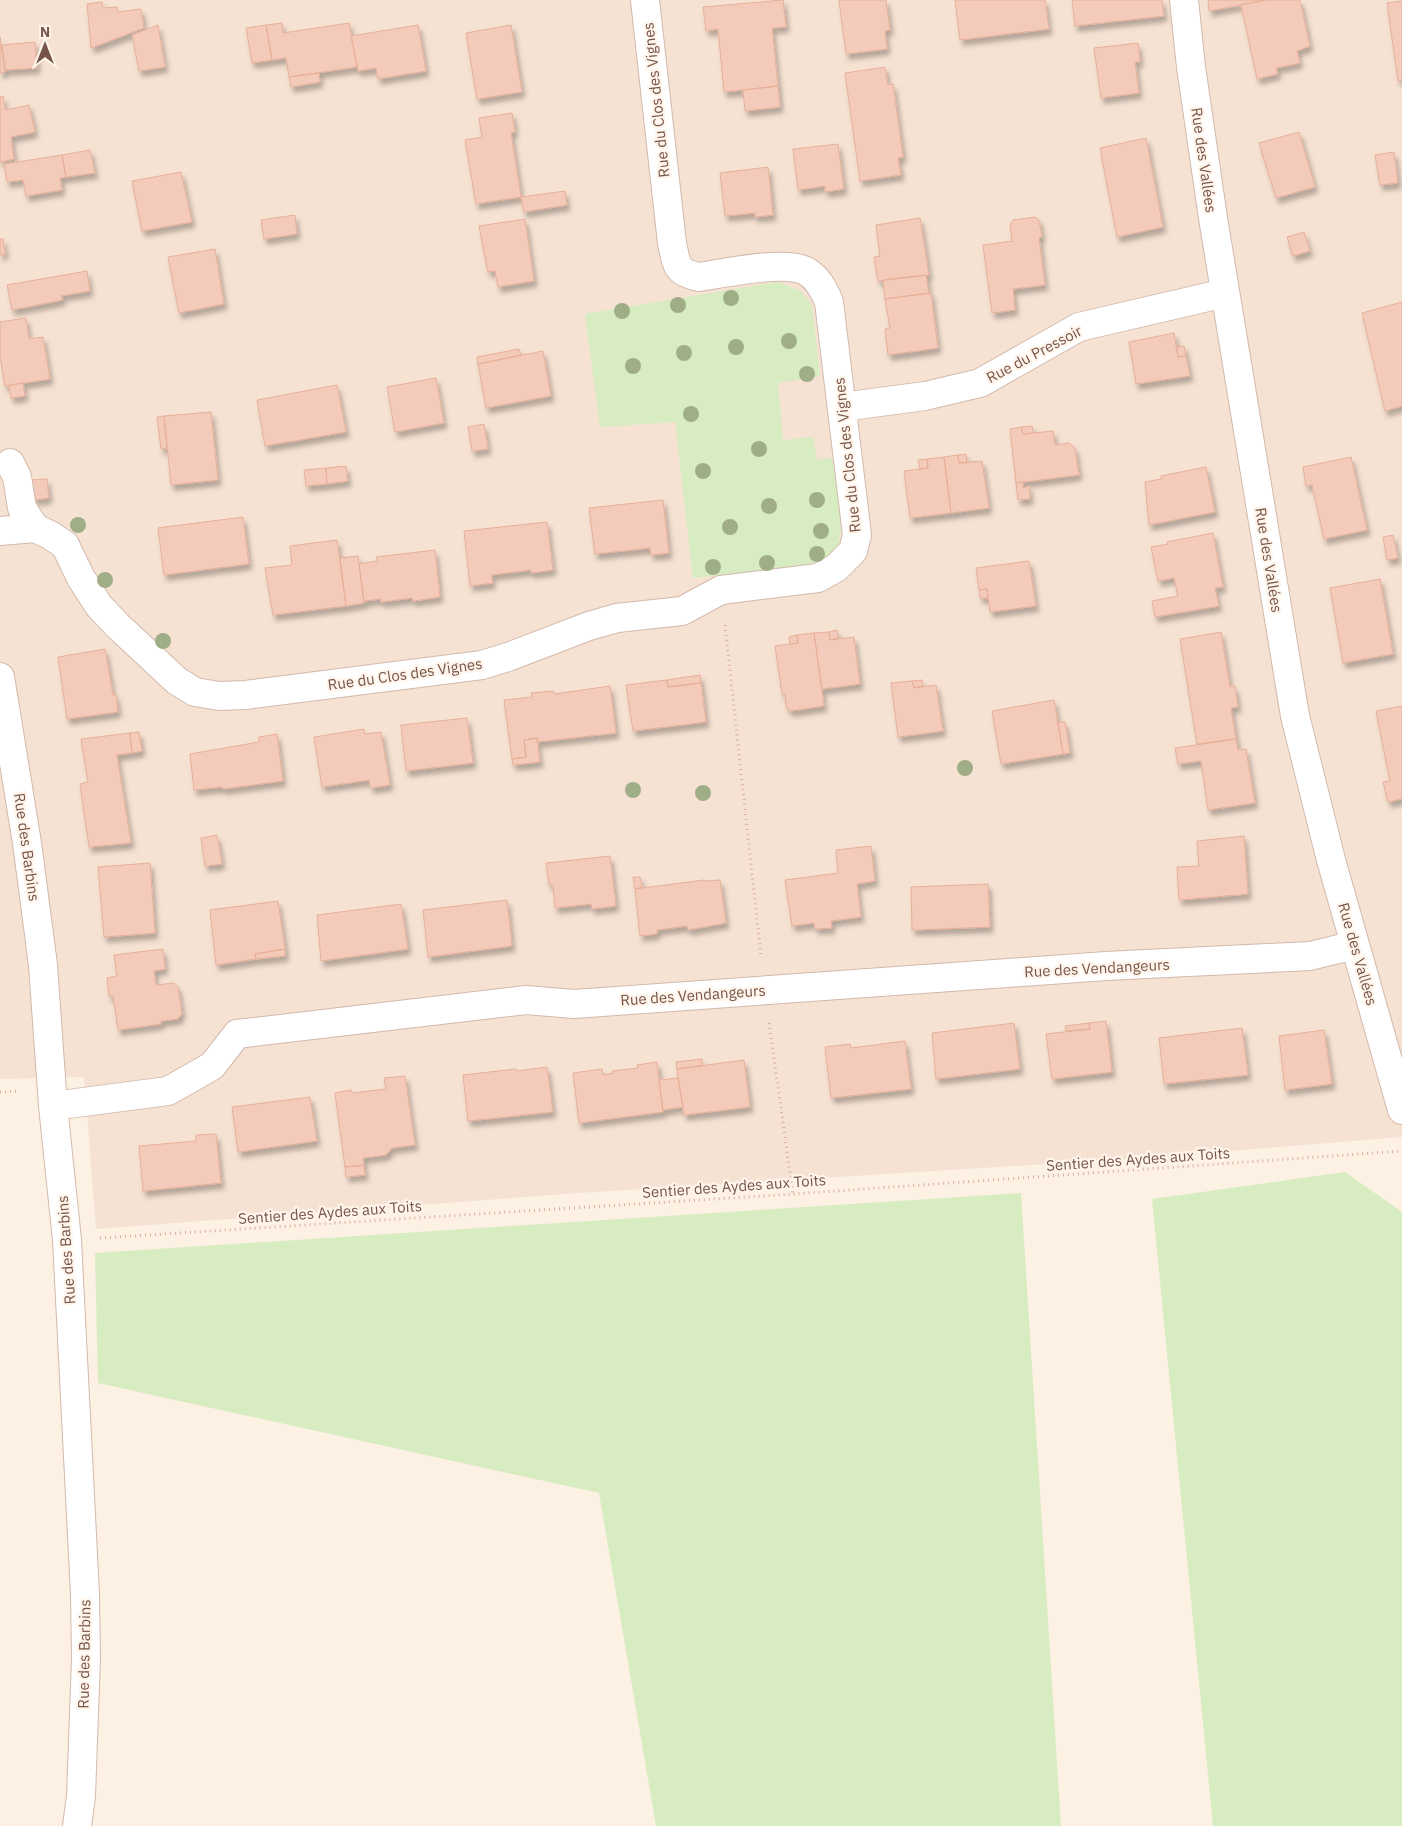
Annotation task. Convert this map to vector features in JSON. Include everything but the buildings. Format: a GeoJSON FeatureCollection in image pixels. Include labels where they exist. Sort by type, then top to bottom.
{"type":"FeatureCollection","features":[{"type":"Feature","properties":{"kind":"street","name":"Rue du Clos des Vignes"},"geometry":{"type":"LineString","coordinates":[[35,528],[65,545],[81,578],[99,606],[177,682],[195,692],[219,696],[246,695],[482,665],[589,626],[618,618],[682,611],[721,590],[818,578],[836,568],[853,551],[857,535],[829,302],[822,286],[806,271],[786,266],[699,277],[686,274],[677,265],[672,243],[645,0]]}},
{"type":"Feature","properties":{"kind":"street","name":"Rue des Vallées"},"geometry":{"type":"LineString","coordinates":[[1184,0],[1191,67],[1225,293],[1294,716],[1331,860],[1402,1110]]}},
{"type":"Feature","properties":{"kind":"street","name":"Rue du Pressoir"},"geometry":{"type":"LineString","coordinates":[[842,407],[925,396],[980,383],[1079,327],[1225,293]]}},
{"type":"Feature","properties":{"kind":"street"},"geometry":{"type":"LineString","coordinates":[[0,531],[35,528],[22,508],[17,477],[10,463]]}},
{"type":"Feature","properties":{"kind":"street","name":"Rue des Barbins"},"geometry":{"type":"LineString","coordinates":[[0,677],[27,842],[43,965],[53,1106],[67,1240],[85,1594],[86,1658],[77,1826]]}},
{"type":"Feature","properties":{"kind":"street","name":"Rue des Vendangeurs"},"geometry":{"type":"LineString","coordinates":[[53,1106],[168,1091],[212,1066],[237,1034],[526,1000],[574,1004],[1106,966],[1310,956],[1355,945]]}},
{"type":"Feature","properties":{"kind":"path"},"geometry":{"type":"LineString","coordinates":[[721,590],[764,990],[793,1194]]}},
{"type":"Feature","properties":{"kind":"path","name":"Sentier des Aydes aux Toits"},"geometry":{"type":"LineString","coordinates":[[67,1240],[793,1194],[1402,1152]]}},
{"type":"Feature","properties":{"kind":"shaded area"},"geometry":{"type":"Polygon","coordinates":[[[0,0],[1402,0],[1402,1137],[1143,1158],[579,1193],[96,1229],[84,1077],[0,1079],[0,0]]]}},
{"type":"Feature","properties":{"kind":"green space"},"geometry":{"type":"Polygon","coordinates":[[[778,282],[801,291],[812,305],[820,376],[778,383],[783,440],[813,437],[817,460],[832,458],[842,521],[838,547],[826,558],[805,566],[693,578],[675,422],[600,427],[585,314],[778,282]]]}},
{"type":"Feature","properties":{"kind":"green space"},"geometry":{"type":"Polygon","coordinates":[[[1345,1172],[1402,1212],[1402,1826],[1213,1826],[1152,1199],[1345,1172]]]}},
{"type":"Feature","properties":{"kind":"green space"},"geometry":{"type":"Polygon","coordinates":[[[1021,1193],[1061,1826],[656,1826],[599,1493],[98,1383],[95,1253],[1021,1193]]]}}]}
